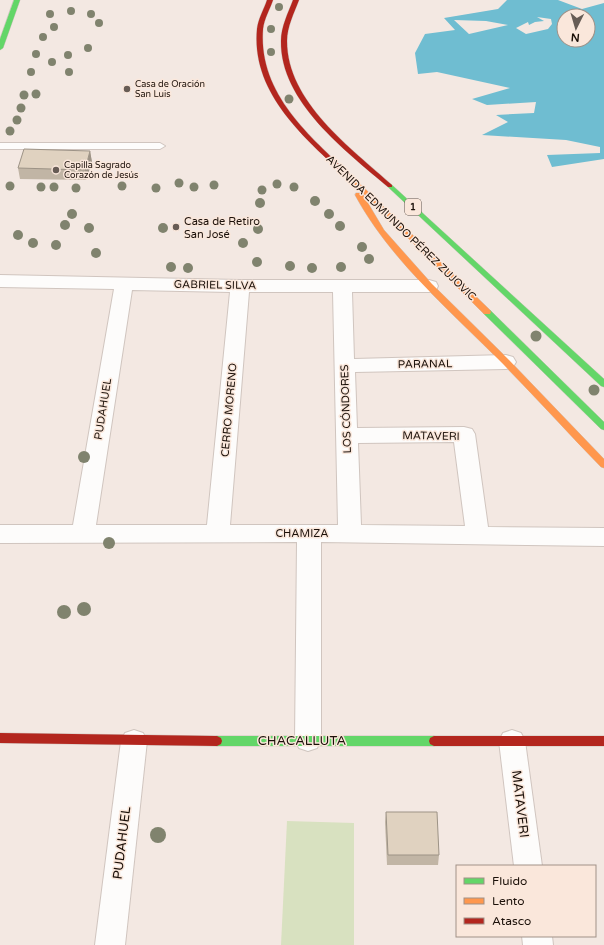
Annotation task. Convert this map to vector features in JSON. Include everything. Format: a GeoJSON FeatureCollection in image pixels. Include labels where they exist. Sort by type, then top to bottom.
{"type":"FeatureCollection","features":[{"type":"Feature","properties":{"kind":"main road"},"geometry":{"type":"LineString","coordinates":[[0,48],[17,0]]}},
{"type":"Feature","properties":{"kind":"main road","name":"AVENIDA EDMUNDO PÉREZ ZUJOVIC"},"geometry":{"type":"LineString","coordinates":[[270,0],[264,14],[259,39],[261,63],[269,86],[276,99],[314,144],[352,179],[604,427]]}},
{"type":"Feature","properties":{"kind":"main road","name":"AVENIDA EDMUNDO PÉREZ ZUJOVIC"},"geometry":{"type":"LineString","coordinates":[[296,0],[285,26],[283,53],[296,90],[313,112],[339,139],[604,384]]}},
{"type":"Feature","properties":{"kind":"main road","name":"AVENIDA EDMUNDO PÉREZ ZUJOVIC"},"geometry":{"type":"LineString","coordinates":[[352,179],[363,206],[377,228],[429,286],[506,362],[604,465]]}},
{"type":"Feature","properties":{"kind":"main road","name":"CHACALLUTA"},"geometry":{"type":"LineString","coordinates":[[0,738],[134,741],[604,741]]}},
{"type":"Feature","properties":{"kind":"street","name":"GABRIEL SILVA"},"geometry":{"type":"LineString","coordinates":[[0,282],[240,286],[429,286]]}},
{"type":"Feature","properties":{"kind":"street","name":"PUDAHUEL"},"geometry":{"type":"LineString","coordinates":[[83,534],[124,283]]}},
{"type":"Feature","properties":{"kind":"street","name":"CERRO MORENO"},"geometry":{"type":"LineString","coordinates":[[218,534],[240,286]]}},
{"type":"Feature","properties":{"kind":"street","name":"LOS CÓNDORES"},"geometry":{"type":"LineString","coordinates":[[342,286],[350,534]]}},
{"type":"Feature","properties":{"kind":"street","name":"PARANAL"},"geometry":{"type":"LineString","coordinates":[[345,366],[506,362]]}},
{"type":"Feature","properties":{"kind":"street","name":"MATAVERI"},"geometry":{"type":"LineString","coordinates":[[347,436],[464,434],[478,534]]}},
{"type":"Feature","properties":{"kind":"street","name":"CHAMIZA"},"geometry":{"type":"LineString","coordinates":[[0,534],[309,533],[478,534],[604,537]]}},
{"type":"Feature","properties":{"kind":"street"},"geometry":{"type":"LineString","coordinates":[[308,740],[309,533]]}},
{"type":"Feature","properties":{"kind":"street","name":"PUDAHUEL"},"geometry":{"type":"LineString","coordinates":[[110,945],[134,741]]}},
{"type":"Feature","properties":{"kind":"street","name":"MATAVERI"},"geometry":{"type":"LineString","coordinates":[[512,741],[528,865]]}},
{"type":"Feature","properties":{"kind":"lane"},"geometry":{"type":"LineString","coordinates":[[0,146],[160,146]]}},
{"type":"Feature","properties":{"kind":"green space"},"geometry":{"type":"Polygon","coordinates":[[[287,821],[354,823],[354,945],[281,945],[287,821]]]}},
{"type":"Feature","properties":{"kind":"water"},"geometry":{"type":"Polygon","coordinates":[[[507,0],[558,0],[579,8],[556,8],[556,48],[596,48],[596,8],[586,8],[604,3],[604,159],[552,167],[547,155],[600,153],[600,147],[566,140],[482,135],[508,122],[496,115],[534,113],[536,102],[487,105],[472,99],[510,88],[437,72],[418,74],[415,53],[425,34],[455,30],[444,18],[498,9],[507,0]],[[537,17],[544,21],[535,22],[529,25],[528,22],[516,28],[526,34],[548,29],[552,24],[551,19],[537,17]],[[454,20],[469,34],[508,25],[486,21],[454,20]]]}},
{"type":"Feature","properties":{"kind":"building"},"geometry":{"type":"Polygon","coordinates":[[[24,149],[90,151],[85,170],[18,168],[24,149]]]}},
{"type":"Feature","properties":{"kind":"building"},"geometry":{"type":"Polygon","coordinates":[[[386,812],[437,812],[439,855],[388,855],[386,812]]]}},
{"type":"Feature","properties":{"kind":"traffic: fast"},"geometry":{"type":"LineString","coordinates":[[0,48],[17,0]]}},
{"type":"Feature","properties":{"kind":"traffic: fast"},"geometry":{"type":"LineString","coordinates":[[390,186],[604,384]]}},
{"type":"Feature","properties":{"kind":"traffic: fast"},"geometry":{"type":"LineString","coordinates":[[487,312],[604,427]]}},
{"type":"Feature","properties":{"kind":"traffic: fast"},"geometry":{"type":"LineString","coordinates":[[217,741],[434,741]]}},
{"type":"Feature","properties":{"kind":"traffic: slow"},"geometry":{"type":"LineString","coordinates":[[353,180],[487,312]]}},
{"type":"Feature","properties":{"kind":"traffic: slow"},"geometry":{"type":"LineString","coordinates":[[359,195],[373,220],[382,232],[429,286]]}},
{"type":"Feature","properties":{"kind":"traffic: slow"},"geometry":{"type":"LineString","coordinates":[[429,286],[506,362],[604,465]]}},
{"type":"Feature","properties":{"kind":"traffic: jam"},"geometry":{"type":"LineString","coordinates":[[270,0],[260,29],[260,53],[266,75],[275,95],[303,132],[353,180]]}},
{"type":"Feature","properties":{"kind":"traffic: jam"},"geometry":{"type":"LineString","coordinates":[[296,0],[287,25],[284,41],[286,62],[294,83],[306,103],[321,122],[390,186]]}},
{"type":"Feature","properties":{"kind":"traffic: jam"},"geometry":{"type":"LineString","coordinates":[[0,738],[217,741]]}},
{"type":"Feature","properties":{"kind":"traffic: jam"},"geometry":{"type":"LineString","coordinates":[[434,741],[604,741]]}},
{"type":"Feature","properties":{"kind":"place","name":"Casa de Oración San Luis"},"geometry":{"type":"Point","coordinates":[127,89]}},
{"type":"Feature","properties":{"kind":"place","name":"Capilla Sagrado Corazón de Jesús"},"geometry":{"type":"Point","coordinates":[56,170]}},
{"type":"Feature","properties":{"kind":"place","name":"Casa de Retiro San José"},"geometry":{"type":"Point","coordinates":[176,227]}}]}
